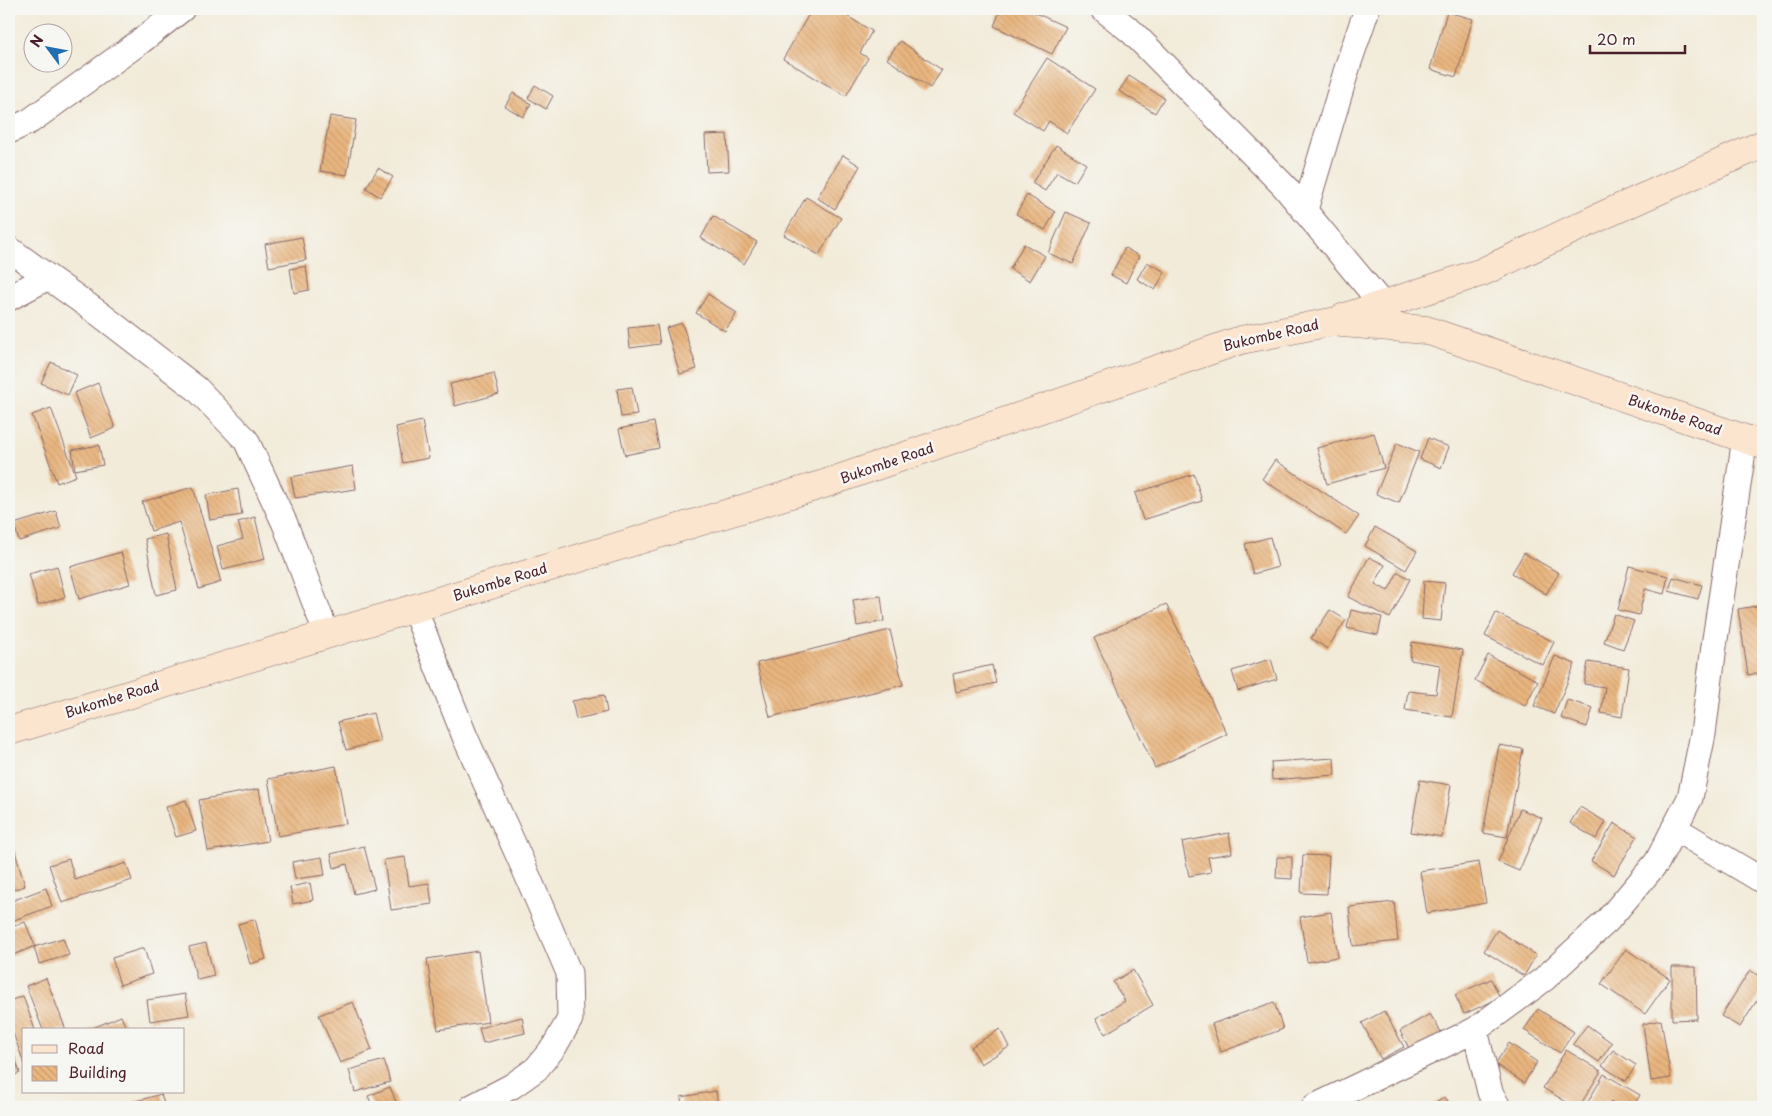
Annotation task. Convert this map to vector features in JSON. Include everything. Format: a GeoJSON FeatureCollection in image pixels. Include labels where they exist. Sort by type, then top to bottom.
{"type":"FeatureCollection","features":[{"type":"Feature","properties":{"kind":"main road"},"geometry":{"type":"LineString","coordinates":[[1331,322],[1482,272],[1763,144]]}},
{"type":"Feature","properties":{"kind":"main road","name":"Bukombe Road"},"geometry":{"type":"LineString","coordinates":[[9,731],[824,484],[1241,340],[1331,322],[1426,330],[1754,442]]}},
{"type":"Feature","properties":{"kind":"street"},"geometry":{"type":"LineString","coordinates":[[9,131],[30,121],[182,9]]}},
{"type":"Feature","properties":{"kind":"street"},"geometry":{"type":"LineString","coordinates":[[1103,9],[1132,32],[1284,186],[1382,304]]}},
{"type":"Feature","properties":{"kind":"street"},"geometry":{"type":"LineString","coordinates":[[1305,210],[1367,9]]}},
{"type":"Feature","properties":{"kind":"street"},"geometry":{"type":"LineString","coordinates":[[9,249],[101,315],[197,389],[246,440],[285,524],[326,635]]}},
{"type":"Feature","properties":{"kind":"street"},"geometry":{"type":"LineString","coordinates":[[9,298],[48,277]]}},
{"type":"Feature","properties":{"kind":"street"},"geometry":{"type":"LineString","coordinates":[[1314,1107],[1475,1030],[1544,979],[1608,920],[1657,862],[1690,798],[1704,734],[1714,646],[1754,442]]}},
{"type":"Feature","properties":{"kind":"street"},"geometry":{"type":"LineString","coordinates":[[414,608],[465,737],[525,870],[568,974],[570,1018],[554,1048],[536,1069],[512,1086],[472,1107]]}},
{"type":"Feature","properties":{"kind":"street"},"geometry":{"type":"LineString","coordinates":[[1674,828],[1763,881]]}},
{"type":"Feature","properties":{"kind":"street"},"geometry":{"type":"LineString","coordinates":[[1475,1030],[1490,1092],[1498,1107]]}},
{"type":"Feature","properties":{"kind":"building"},"geometry":{"type":"Polygon","coordinates":[[[812,9],[835,9],[872,31],[860,53],[868,58],[846,96],[783,59],[812,9]]]}},
{"type":"Feature","properties":{"kind":"building"},"geometry":{"type":"Polygon","coordinates":[[[1001,9],[1027,9],[1066,27],[1052,54],[994,26],[1001,9]]]}},
{"type":"Feature","properties":{"kind":"building"},"geometry":{"type":"Polygon","coordinates":[[[1447,12],[1473,19],[1456,77],[1430,69],[1447,12]]]}},
{"type":"Feature","properties":{"kind":"building"},"geometry":{"type":"Polygon","coordinates":[[[900,41],[942,70],[930,88],[887,59],[900,41]]]}},
{"type":"Feature","properties":{"kind":"building"},"geometry":{"type":"Polygon","coordinates":[[[1047,58],[1095,89],[1067,133],[1049,121],[1043,131],[1013,112],[1047,58]]]}},
{"type":"Feature","properties":{"kind":"building"},"geometry":{"type":"Polygon","coordinates":[[[1129,76],[1164,98],[1155,113],[1119,91],[1129,76]]]}},
{"type":"Feature","properties":{"kind":"building"},"geometry":{"type":"Polygon","coordinates":[[[535,85],[553,96],[546,109],[528,98],[535,85]]]}},
{"type":"Feature","properties":{"kind":"building"},"geometry":{"type":"Polygon","coordinates":[[[513,93],[531,104],[523,117],[505,106],[513,93]]]}},
{"type":"Feature","properties":{"kind":"building"},"geometry":{"type":"Polygon","coordinates":[[[330,116],[356,120],[347,175],[320,171],[330,116]]]}},
{"type":"Feature","properties":{"kind":"building"},"geometry":{"type":"Polygon","coordinates":[[[727,134],[729,171],[707,172],[705,135],[727,134]]]}},
{"type":"Feature","properties":{"kind":"building"},"geometry":{"type":"Polygon","coordinates":[[[1056,145],[1086,164],[1075,182],[1057,172],[1045,191],[1032,183],[1056,145]]]}},
{"type":"Feature","properties":{"kind":"building"},"geometry":{"type":"Polygon","coordinates":[[[843,155],[860,166],[835,209],[817,198],[843,155]]]}},
{"type":"Feature","properties":{"kind":"building"},"geometry":{"type":"Polygon","coordinates":[[[378,168],[393,177],[380,197],[366,188],[378,168]]]}},
{"type":"Feature","properties":{"kind":"building"},"geometry":{"type":"Polygon","coordinates":[[[1027,195],[1055,212],[1045,230],[1016,214],[1027,195]]]}},
{"type":"Feature","properties":{"kind":"building"},"geometry":{"type":"Polygon","coordinates":[[[806,197],[841,218],[819,255],[784,235],[806,197]]]}},
{"type":"Feature","properties":{"kind":"building"},"geometry":{"type":"Polygon","coordinates":[[[1066,212],[1091,223],[1073,264],[1048,253],[1066,212]]]}},
{"type":"Feature","properties":{"kind":"building"},"geometry":{"type":"Polygon","coordinates":[[[713,216],[757,242],[744,264],[701,238],[713,216]]]}},
{"type":"Feature","properties":{"kind":"building"},"geometry":{"type":"Polygon","coordinates":[[[302,237],[306,260],[269,267],[265,244],[302,237]]]}},
{"type":"Feature","properties":{"kind":"building"},"geometry":{"type":"Polygon","coordinates":[[[1024,244],[1045,256],[1030,281],[1010,269],[1024,244]]]}},
{"type":"Feature","properties":{"kind":"building"},"geometry":{"type":"Polygon","coordinates":[[[1125,248],[1139,256],[1126,283],[1111,275],[1125,248]]]}},
{"type":"Feature","properties":{"kind":"building"},"geometry":{"type":"Polygon","coordinates":[[[1147,262],[1165,272],[1155,290],[1137,279],[1147,262]]]}},
{"type":"Feature","properties":{"kind":"building"},"geometry":{"type":"Polygon","coordinates":[[[306,266],[309,290],[294,293],[290,269],[306,266]]]}},
{"type":"Feature","properties":{"kind":"building"},"geometry":{"type":"Polygon","coordinates":[[[708,294],[737,313],[725,331],[696,313],[708,294]]]}},
{"type":"Feature","properties":{"kind":"building"},"geometry":{"type":"Polygon","coordinates":[[[682,323],[697,369],[680,374],[666,328],[682,323]]]}},
{"type":"Feature","properties":{"kind":"building"},"geometry":{"type":"Polygon","coordinates":[[[657,325],[660,344],[630,348],[628,328],[657,325]]]}},
{"type":"Feature","properties":{"kind":"building"},"geometry":{"type":"Polygon","coordinates":[[[51,362],[77,375],[68,395],[41,383],[51,362]]]}},
{"type":"Feature","properties":{"kind":"building"},"geometry":{"type":"Polygon","coordinates":[[[494,373],[499,394],[455,406],[450,384],[494,373]]]}},
{"type":"Feature","properties":{"kind":"building"},"geometry":{"type":"Polygon","coordinates":[[[98,383],[115,428],[91,438],[74,393],[98,383]]]}},
{"type":"Feature","properties":{"kind":"building"},"geometry":{"type":"Polygon","coordinates":[[[632,387],[637,415],[621,417],[617,389],[632,387]]]}},
{"type":"Feature","properties":{"kind":"building"},"geometry":{"type":"Polygon","coordinates":[[[51,408],[76,476],[57,483],[32,415],[51,408]]]}},
{"type":"Feature","properties":{"kind":"building"},"geometry":{"type":"Polygon","coordinates":[[[422,421],[429,458],[403,463],[396,427],[422,421]]]}},
{"type":"Feature","properties":{"kind":"building"},"geometry":{"type":"Polygon","coordinates":[[[654,422],[659,448],[625,455],[619,429],[654,422]]]}},
{"type":"Feature","properties":{"kind":"building"},"geometry":{"type":"Polygon","coordinates":[[[1374,433],[1384,468],[1327,484],[1317,448],[1374,433]]]}},
{"type":"Feature","properties":{"kind":"building"},"geometry":{"type":"Polygon","coordinates":[[[1428,438],[1449,447],[1441,468],[1420,459],[1428,438]]]}},
{"type":"Feature","properties":{"kind":"building"},"geometry":{"type":"Polygon","coordinates":[[[1397,443],[1419,452],[1399,503],[1376,494],[1397,443]]]}},
{"type":"Feature","properties":{"kind":"building"},"geometry":{"type":"Polygon","coordinates":[[[99,445],[103,465],[75,470],[72,450],[99,445]]]}},
{"type":"Feature","properties":{"kind":"building"},"geometry":{"type":"Polygon","coordinates":[[[1275,460],[1359,516],[1346,534],[1262,479],[1275,460]]]}},
{"type":"Feature","properties":{"kind":"building"},"geometry":{"type":"Polygon","coordinates":[[[353,466],[356,489],[295,498],[291,477],[353,466]]]}},
{"type":"Feature","properties":{"kind":"building"},"geometry":{"type":"Polygon","coordinates":[[[1194,474],[1202,501],[1143,520],[1135,493],[1194,474]]]}},
{"type":"Feature","properties":{"kind":"building"},"geometry":{"type":"Polygon","coordinates":[[[193,487],[221,582],[199,589],[179,522],[151,531],[142,502],[193,487]]]}},
{"type":"Feature","properties":{"kind":"building"},"geometry":{"type":"Polygon","coordinates":[[[238,489],[242,515],[210,520],[206,495],[238,489]]]}},
{"type":"Feature","properties":{"kind":"building"},"geometry":{"type":"Polygon","coordinates":[[[56,511],[61,528],[19,541],[14,524],[56,511]]]}},
{"type":"Feature","properties":{"kind":"building"},"geometry":{"type":"Polygon","coordinates":[[[255,517],[265,559],[223,570],[217,546],[243,539],[238,522],[255,517]]]}},
{"type":"Feature","properties":{"kind":"building"},"geometry":{"type":"Polygon","coordinates":[[[1375,527],[1417,551],[1406,570],[1365,546],[1375,527]]]}},
{"type":"Feature","properties":{"kind":"building"},"geometry":{"type":"Polygon","coordinates":[[[166,534],[177,590],[156,595],[145,539],[166,534]]]}},
{"type":"Feature","properties":{"kind":"building"},"geometry":{"type":"Polygon","coordinates":[[[1270,537],[1278,567],[1253,574],[1245,544],[1270,537]]]}},
{"type":"Feature","properties":{"kind":"building"},"geometry":{"type":"Polygon","coordinates":[[[121,552],[130,584],[79,599],[70,567],[121,552]]]}},
{"type":"Feature","properties":{"kind":"building"},"geometry":{"type":"Polygon","coordinates":[[[1524,553],[1559,573],[1546,594],[1512,573],[1524,553]]]}},
{"type":"Feature","properties":{"kind":"building"},"geometry":{"type":"Polygon","coordinates":[[[1369,557],[1385,565],[1375,584],[1388,591],[1398,572],[1410,579],[1390,618],[1348,597],[1369,557]]]}},
{"type":"Feature","properties":{"kind":"building"},"geometry":{"type":"Polygon","coordinates":[[[57,566],[65,597],[38,605],[29,574],[57,566]]]}},
{"type":"Feature","properties":{"kind":"building"},"geometry":{"type":"Polygon","coordinates":[[[1629,566],[1668,576],[1664,594],[1645,589],[1639,615],[1618,610],[1629,566]]]}},
{"type":"Feature","properties":{"kind":"building"},"geometry":{"type":"Polygon","coordinates":[[[1673,577],[1702,585],[1698,599],[1669,591],[1673,577]]]}},
{"type":"Feature","properties":{"kind":"building"},"geometry":{"type":"Polygon","coordinates":[[[1424,581],[1445,583],[1441,621],[1422,619],[1424,581]]]}},
{"type":"Feature","properties":{"kind":"building"},"geometry":{"type":"Polygon","coordinates":[[[881,596],[884,621],[857,626],[853,600],[881,596]]]}},
{"type":"Feature","properties":{"kind":"building"},"geometry":{"type":"Polygon","coordinates":[[[1166,604],[1227,734],[1155,768],[1094,638],[1166,604]]]}},
{"type":"Feature","properties":{"kind":"building"},"geometry":{"type":"Polygon","coordinates":[[[1763,605],[1763,672],[1748,675],[1738,609],[1763,605]]]}},
{"type":"Feature","properties":{"kind":"building"},"geometry":{"type":"Polygon","coordinates":[[[1330,610],[1346,620],[1327,649],[1311,638],[1330,610]]]}},
{"type":"Feature","properties":{"kind":"building"},"geometry":{"type":"Polygon","coordinates":[[[1351,610],[1382,617],[1378,635],[1347,628],[1351,610]]]}},
{"type":"Feature","properties":{"kind":"building"},"geometry":{"type":"Polygon","coordinates":[[[1496,613],[1554,642],[1543,665],[1485,636],[1496,613]]]}},
{"type":"Feature","properties":{"kind":"building"},"geometry":{"type":"Polygon","coordinates":[[[1614,614],[1634,621],[1623,649],[1604,642],[1614,614]]]}},
{"type":"Feature","properties":{"kind":"building"},"geometry":{"type":"Polygon","coordinates":[[[890,630],[903,685],[770,717],[757,663],[890,630]]]}},
{"type":"Feature","properties":{"kind":"building"},"geometry":{"type":"Polygon","coordinates":[[[1412,642],[1463,650],[1452,717],[1405,710],[1408,691],[1436,694],[1440,665],[1410,660],[1412,642]]]}},
{"type":"Feature","properties":{"kind":"building"},"geometry":{"type":"Polygon","coordinates":[[[1488,655],[1538,681],[1525,706],[1475,680],[1488,655]]]}},
{"type":"Feature","properties":{"kind":"building"},"geometry":{"type":"Polygon","coordinates":[[[1555,656],[1575,664],[1554,714],[1534,706],[1555,656]]]}},
{"type":"Feature","properties":{"kind":"building"},"geometry":{"type":"Polygon","coordinates":[[[1271,659],[1277,679],[1238,691],[1232,671],[1271,659]]]}},
{"type":"Feature","properties":{"kind":"building"},"geometry":{"type":"Polygon","coordinates":[[[1588,662],[1629,668],[1622,717],[1601,713],[1605,687],[1584,684],[1588,662]]]}},
{"type":"Feature","properties":{"kind":"building"},"geometry":{"type":"Polygon","coordinates":[[[992,665],[996,683],[956,692],[953,674],[992,665]]]}},
{"type":"Feature","properties":{"kind":"building"},"geometry":{"type":"Polygon","coordinates":[[[604,695],[607,712],[576,719],[572,701],[604,695]]]}},
{"type":"Feature","properties":{"kind":"building"},"geometry":{"type":"Polygon","coordinates":[[[1567,700],[1593,708],[1587,727],[1561,718],[1567,700]]]}},
{"type":"Feature","properties":{"kind":"building"},"geometry":{"type":"Polygon","coordinates":[[[373,713],[380,741],[346,750],[338,722],[373,713]]]}},
{"type":"Feature","properties":{"kind":"building"},"geometry":{"type":"Polygon","coordinates":[[[1499,745],[1523,749],[1507,837],[1483,833],[1499,745]]]}},
{"type":"Feature","properties":{"kind":"building"},"geometry":{"type":"Polygon","coordinates":[[[1334,758],[1335,775],[1272,780],[1271,762],[1334,758]]]}},
{"type":"Feature","properties":{"kind":"building"},"geometry":{"type":"Polygon","coordinates":[[[336,766],[346,824],[278,836],[268,779],[336,766]]]}},
{"type":"Feature","properties":{"kind":"building"},"geometry":{"type":"Polygon","coordinates":[[[1420,780],[1451,785],[1442,837],[1411,832],[1420,780]]]}},
{"type":"Feature","properties":{"kind":"building"},"geometry":{"type":"Polygon","coordinates":[[[259,789],[268,841],[208,851],[199,800],[259,789]]]}},
{"type":"Feature","properties":{"kind":"building"},"geometry":{"type":"Polygon","coordinates":[[[186,800],[196,831],[176,837],[166,807],[186,800]]]}},
{"type":"Feature","properties":{"kind":"building"},"geometry":{"type":"Polygon","coordinates":[[[1580,807],[1606,822],[1596,839],[1570,823],[1580,807]]]}},
{"type":"Feature","properties":{"kind":"building"},"geometry":{"type":"Polygon","coordinates":[[[1520,809],[1542,818],[1519,871],[1498,862],[1520,809]]]}},
{"type":"Feature","properties":{"kind":"building"},"geometry":{"type":"Polygon","coordinates":[[[1614,823],[1637,837],[1614,875],[1591,861],[1614,823]]]}},
{"type":"Feature","properties":{"kind":"building"},"geometry":{"type":"Polygon","coordinates":[[[1229,833],[1232,853],[1208,857],[1211,872],[1189,876],[1182,842],[1229,833]]]}},
{"type":"Feature","properties":{"kind":"building"},"geometry":{"type":"Polygon","coordinates":[[[11,838],[25,886],[9,891],[9,839],[11,838]]]}},
{"type":"Feature","properties":{"kind":"building"},"geometry":{"type":"Polygon","coordinates":[[[364,846],[375,889],[354,894],[347,864],[334,868],[331,854],[364,846]]]}},
{"type":"Feature","properties":{"kind":"building"},"geometry":{"type":"Polygon","coordinates":[[[1303,855],[1329,856],[1327,894],[1301,893],[1303,855]]]}},
{"type":"Feature","properties":{"kind":"building"},"geometry":{"type":"Polygon","coordinates":[[[322,857],[325,875],[295,879],[292,862],[322,857]]]}},
{"type":"Feature","properties":{"kind":"building"},"geometry":{"type":"Polygon","coordinates":[[[405,857],[409,886],[429,883],[432,904],[391,910],[384,860],[405,857]]]}},
{"type":"Feature","properties":{"kind":"building"},"geometry":{"type":"Polygon","coordinates":[[[1277,857],[1292,857],[1292,879],[1276,878],[1277,857]]]}},
{"type":"Feature","properties":{"kind":"building"},"geometry":{"type":"Polygon","coordinates":[[[69,859],[75,880],[126,863],[132,880],[62,903],[49,865],[69,859]]]}},
{"type":"Feature","properties":{"kind":"building"},"geometry":{"type":"Polygon","coordinates":[[[1479,862],[1486,903],[1427,913],[1420,871],[1479,862]]]}},
{"type":"Feature","properties":{"kind":"building"},"geometry":{"type":"Polygon","coordinates":[[[310,883],[313,900],[293,904],[290,887],[310,883]]]}},
{"type":"Feature","properties":{"kind":"building"},"geometry":{"type":"Polygon","coordinates":[[[46,888],[52,906],[9,922],[9,902],[46,888]]]}},
{"type":"Feature","properties":{"kind":"building"},"geometry":{"type":"Polygon","coordinates":[[[1394,902],[1398,941],[1353,946],[1349,907],[1394,902]]]}},
{"type":"Feature","properties":{"kind":"building"},"geometry":{"type":"Polygon","coordinates":[[[1331,912],[1338,957],[1307,962],[1300,917],[1331,912]]]}},
{"type":"Feature","properties":{"kind":"building"},"geometry":{"type":"Polygon","coordinates":[[[255,919],[266,959],[250,964],[238,924],[255,919]]]}},
{"type":"Feature","properties":{"kind":"building"},"geometry":{"type":"Polygon","coordinates":[[[25,922],[35,946],[11,956],[9,950],[9,928],[25,922]]]}},
{"type":"Feature","properties":{"kind":"building"},"geometry":{"type":"Polygon","coordinates":[[[1497,930],[1536,955],[1524,976],[1484,951],[1497,930]]]}},
{"type":"Feature","properties":{"kind":"building"},"geometry":{"type":"Polygon","coordinates":[[[63,938],[69,955],[39,964],[34,947],[63,938]]]}},
{"type":"Feature","properties":{"kind":"building"},"geometry":{"type":"Polygon","coordinates":[[[206,943],[214,976],[197,980],[189,947],[206,943]]]}},
{"type":"Feature","properties":{"kind":"building"},"geometry":{"type":"Polygon","coordinates":[[[144,948],[152,974],[120,985],[112,958],[144,948]]]}},
{"type":"Feature","properties":{"kind":"building"},"geometry":{"type":"Polygon","coordinates":[[[1626,949],[1670,979],[1645,1014],[1601,984],[1626,949]]]}},
{"type":"Feature","properties":{"kind":"building"},"geometry":{"type":"Polygon","coordinates":[[[478,951],[488,1022],[438,1030],[427,959],[478,951]]]}},
{"type":"Feature","properties":{"kind":"building"},"geometry":{"type":"Polygon","coordinates":[[[1672,967],[1696,967],[1697,1019],[1672,1020],[1672,967]]]}},
{"type":"Feature","properties":{"kind":"building"},"geometry":{"type":"Polygon","coordinates":[[[1133,970],[1153,1005],[1105,1034],[1096,1018],[1125,1001],[1113,982],[1133,970]]]}},
{"type":"Feature","properties":{"kind":"building"},"geometry":{"type":"Polygon","coordinates":[[[1750,970],[1763,979],[1763,991],[1740,1027],[1721,1016],[1750,970]]]}},
{"type":"Feature","properties":{"kind":"building"},"geometry":{"type":"Polygon","coordinates":[[[46,978],[65,1028],[42,1028],[26,986],[46,978]]]}},
{"type":"Feature","properties":{"kind":"building"},"geometry":{"type":"Polygon","coordinates":[[[1491,979],[1500,998],[1464,1014],[1455,995],[1491,979]]]}},
{"type":"Feature","properties":{"kind":"building"},"geometry":{"type":"Polygon","coordinates":[[[185,994],[189,1015],[150,1021],[147,1000],[185,994]]]}},
{"type":"Feature","properties":{"kind":"building"},"geometry":{"type":"Polygon","coordinates":[[[23,996],[34,1028],[22,1028],[22,1058],[9,1022],[9,1001],[23,996]]]}},
{"type":"Feature","properties":{"kind":"building"},"geometry":{"type":"Polygon","coordinates":[[[353,1002],[372,1050],[340,1063],[319,1015],[353,1002]]]}},
{"type":"Feature","properties":{"kind":"building"},"geometry":{"type":"Polygon","coordinates":[[[1274,1002],[1283,1029],[1221,1052],[1212,1024],[1274,1002]]]}},
{"type":"Feature","properties":{"kind":"building"},"geometry":{"type":"Polygon","coordinates":[[[1538,1009],[1574,1032],[1560,1053],[1524,1030],[1538,1009]]]}},
{"type":"Feature","properties":{"kind":"building"},"geometry":{"type":"Polygon","coordinates":[[[1384,1011],[1404,1047],[1381,1059],[1362,1023],[1384,1011]]]}},
{"type":"Feature","properties":{"kind":"building"},"geometry":{"type":"Polygon","coordinates":[[[1430,1014],[1442,1034],[1411,1052],[1400,1031],[1430,1014]]]}},
{"type":"Feature","properties":{"kind":"building"},"geometry":{"type":"Polygon","coordinates":[[[121,1016],[126,1028],[93,1028],[121,1016]]]}},
{"type":"Feature","properties":{"kind":"building"},"geometry":{"type":"Polygon","coordinates":[[[522,1017],[525,1033],[483,1043],[479,1028],[522,1017]]]}},
{"type":"Feature","properties":{"kind":"building"},"geometry":{"type":"Polygon","coordinates":[[[1661,1020],[1671,1078],[1651,1081],[1643,1024],[1661,1020]]]}},
{"type":"Feature","properties":{"kind":"building"},"geometry":{"type":"Polygon","coordinates":[[[1587,1025],[1612,1043],[1599,1062],[1573,1044],[1587,1025]]]}},
{"type":"Feature","properties":{"kind":"building"},"geometry":{"type":"Polygon","coordinates":[[[1000,1029],[1009,1047],[981,1064],[971,1047],[1000,1029]]]}},
{"type":"Feature","properties":{"kind":"building"},"geometry":{"type":"Polygon","coordinates":[[[9,1039],[20,1073],[9,1077],[9,1039]]]}},
{"type":"Feature","properties":{"kind":"building"},"geometry":{"type":"Polygon","coordinates":[[[1509,1043],[1537,1062],[1524,1083],[1495,1064],[1509,1043]]]}},
{"type":"Feature","properties":{"kind":"building"},"geometry":{"type":"Polygon","coordinates":[[[1566,1050],[1601,1071],[1579,1107],[1575,1107],[1543,1088],[1566,1050]]]}},
{"type":"Feature","properties":{"kind":"building"},"geometry":{"type":"Polygon","coordinates":[[[1613,1050],[1636,1065],[1626,1081],[1602,1066],[1613,1050]]]}},
{"type":"Feature","properties":{"kind":"building"},"geometry":{"type":"Polygon","coordinates":[[[384,1060],[390,1082],[355,1092],[349,1070],[384,1060]]]}},
{"type":"Feature","properties":{"kind":"building"},"geometry":{"type":"Polygon","coordinates":[[[1604,1074],[1640,1095],[1633,1107],[1619,1107],[1611,1102],[1608,1107],[1585,1107],[1604,1074]]]}},
{"type":"Feature","properties":{"kind":"building"},"geometry":{"type":"Polygon","coordinates":[[[390,1087],[398,1107],[373,1107],[368,1096],[390,1087]]]}},
{"type":"Feature","properties":{"kind":"building"},"geometry":{"type":"Polygon","coordinates":[[[716,1091],[718,1107],[682,1107],[681,1097],[716,1091]]]}},
{"type":"Feature","properties":{"kind":"building"},"geometry":{"type":"Polygon","coordinates":[[[161,1094],[165,1107],[127,1107],[126,1104],[161,1094]]]}},
{"type":"Feature","properties":{"kind":"building"},"geometry":{"type":"Polygon","coordinates":[[[1445,1097],[1452,1107],[1429,1107],[1445,1097]]]}}]}
